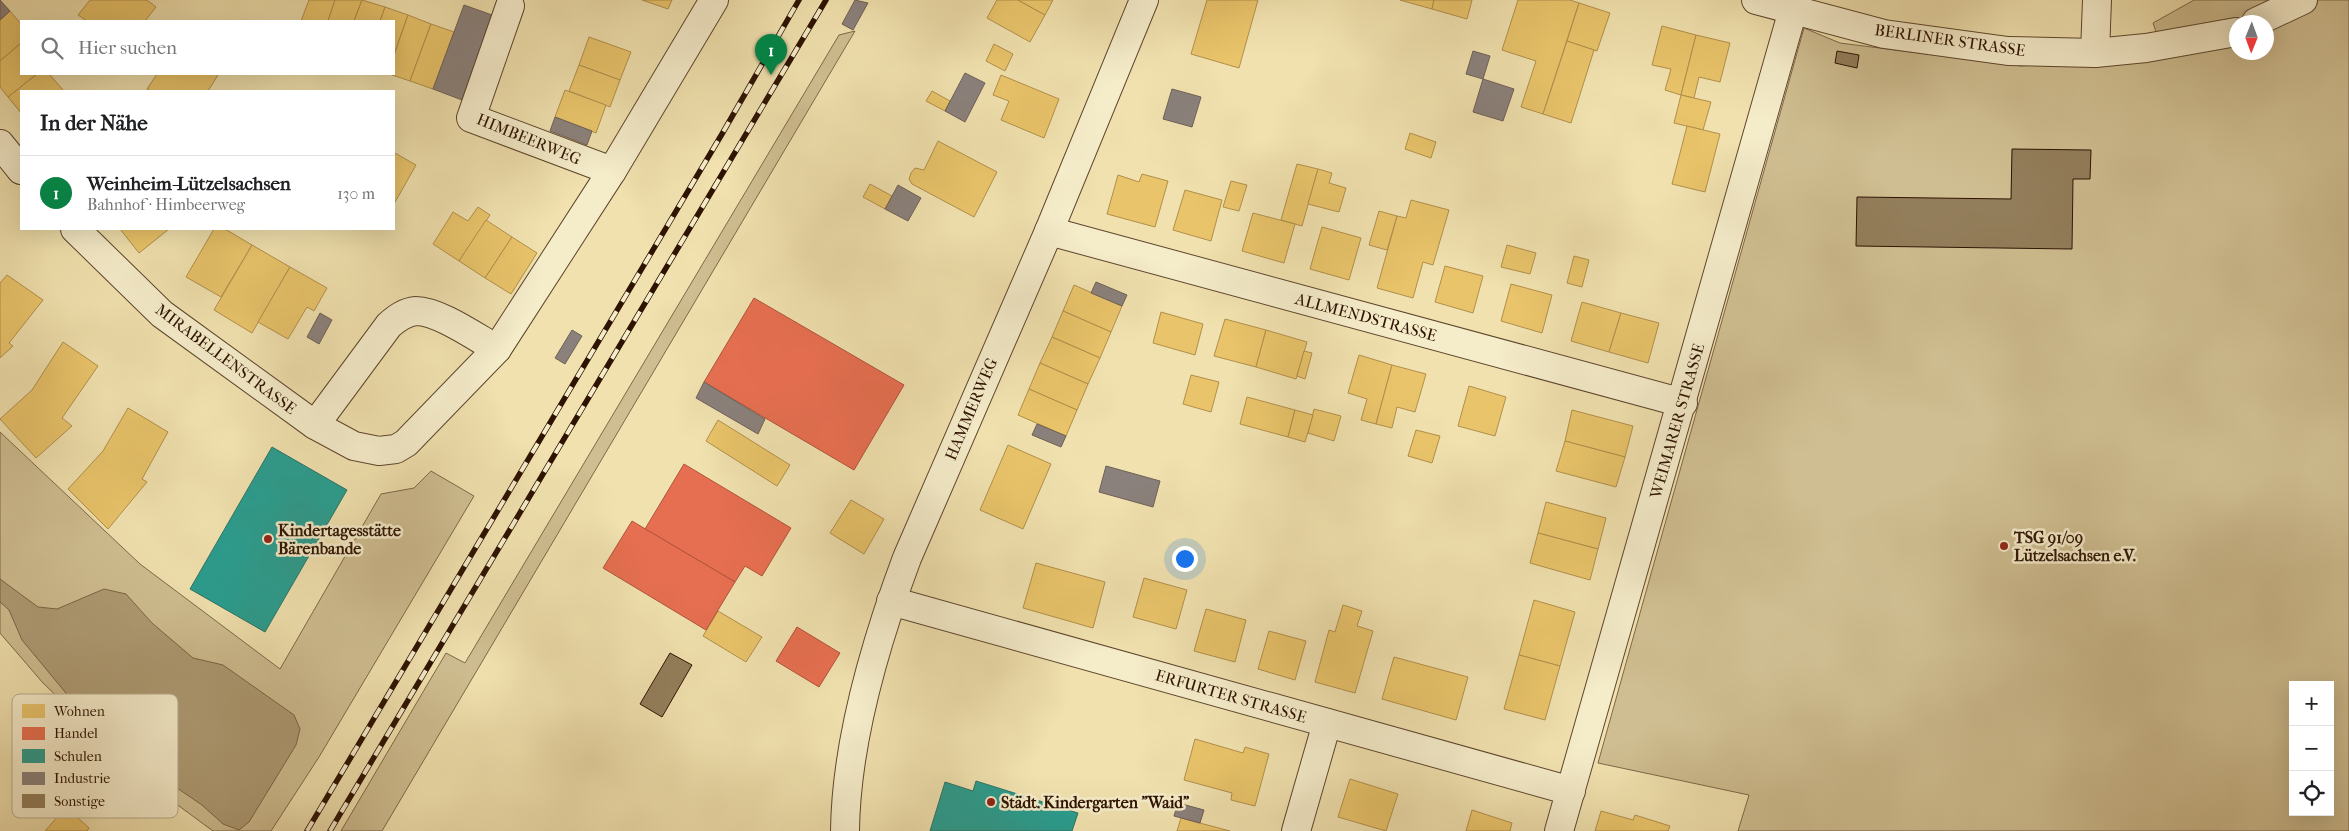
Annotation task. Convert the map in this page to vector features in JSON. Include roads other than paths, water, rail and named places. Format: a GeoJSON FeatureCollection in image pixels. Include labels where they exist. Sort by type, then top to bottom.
{"type":"FeatureCollection","features":[{"type":"Feature","properties":{"kind":"street"},"geometry":{"type":"LineString","coordinates":[[315,425],[388,324],[401,315],[416,311],[435,315],[498,349],[612,172],[714,0]]}},
{"type":"Feature","properties":{"kind":"street","name":"HAMMERWEG"},"geometry":{"type":"LineString","coordinates":[[845,831],[845,807],[858,720],[891,601],[911,549],[1048,231],[1144,0]]}},
{"type":"Feature","properties":{"kind":"street","name":"BERLINER STRASSE"},"geometry":{"type":"LineString","coordinates":[[1756,0],[1884,34],[2008,51],[2095,52],[2146,48],[2229,33]]}},
{"type":"Feature","properties":{"kind":"street"},"geometry":{"type":"LineString","coordinates":[[2095,52],[2097,0]]}},
{"type":"Feature","properties":{"kind":"street"},"geometry":{"type":"LineString","coordinates":[[2271,15],[2303,0]]}},
{"type":"Feature","properties":{"kind":"street","name":"HIMBEERWEG"},"geometry":{"type":"LineString","coordinates":[[510,6],[471,118],[612,172]]}},
{"type":"Feature","properties":{"kind":"street","name":"WEIMARER STRASSE"},"geometry":{"type":"LineString","coordinates":[[1560,831],[1793,10]]}},
{"type":"Feature","properties":{"kind":"street"},"geometry":{"type":"LineString","coordinates":[[0,144],[20,169]]}},
{"type":"Feature","properties":{"kind":"street","name":"MIRABELLENSTRASSE"},"geometry":{"type":"LineString","coordinates":[[76,230],[162,314],[315,425],[354,446],[379,452],[396,449],[412,436],[498,349]]}},
{"type":"Feature","properties":{"kind":"street","name":"ALLMENDSTRASSE"},"geometry":{"type":"LineString","coordinates":[[1048,231],[1683,403]]}},
{"type":"Feature","properties":{"kind":"street","name":"ERFURTER STRASSE"},"geometry":{"type":"LineString","coordinates":[[891,601],[1571,791]]}},
{"type":"Feature","properties":{"kind":"street"},"geometry":{"type":"LineString","coordinates":[[1296,831],[1327,723]]}},
{"type":"Feature","properties":{"kind":"railway"},"geometry":{"type":"LineString","coordinates":[[307,831],[722,134],[799,0]]}},
{"type":"Feature","properties":{"kind":"railway"},"geometry":{"type":"LineString","coordinates":[[330,831],[826,0]]}},
{"type":"Feature","properties":{"kind":"place","name":"Weinheim-Lützelsachsen"},"geometry":{"type":"Point","coordinates":[771,75]}},
{"type":"Feature","properties":{"kind":"place","name":"Kindertagesstätte Bärenbande"},"geometry":{"type":"Point","coordinates":[268,539]}},
{"type":"Feature","properties":{"kind":"place","name":"TSG 91/09 Lützelsachsen e.V."},"geometry":{"type":"Point","coordinates":[2004,546]}},
{"type":"Feature","properties":{"kind":"place","name":"Städt. Kindergarten \"Waid\""},"geometry":{"type":"Point","coordinates":[991,802]}}]}
